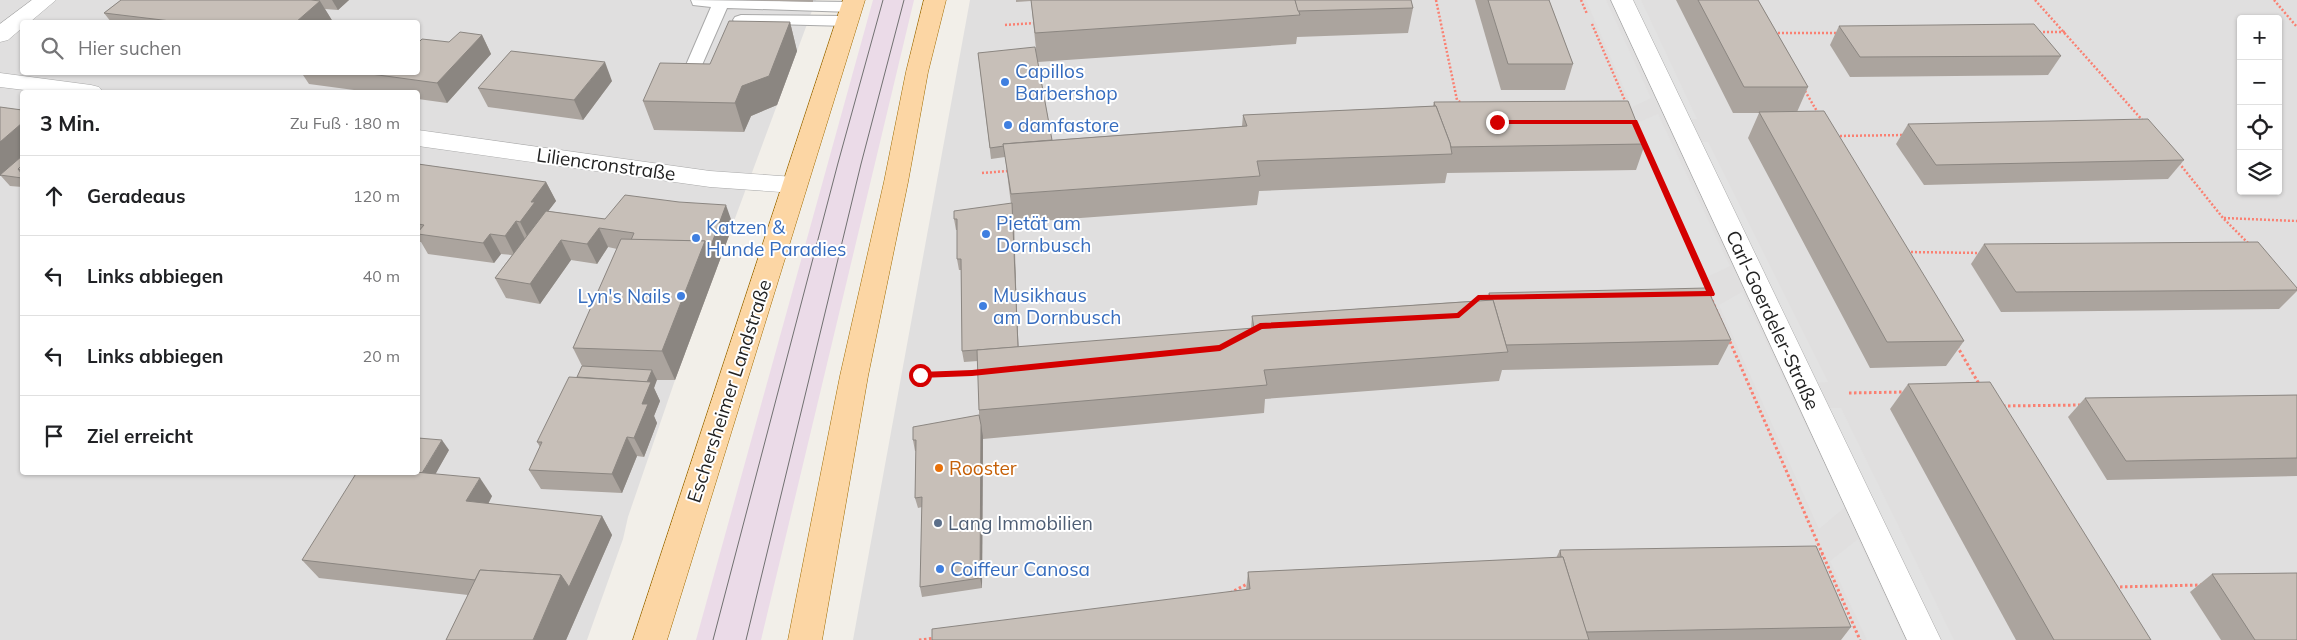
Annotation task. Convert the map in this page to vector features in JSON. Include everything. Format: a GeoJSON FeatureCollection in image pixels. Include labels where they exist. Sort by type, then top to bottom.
{"type":"FeatureCollection","features":[{"type":"Feature","properties":{"kind":"main road"},"geometry":{"type":"LineString","coordinates":[[804,640],[854,376],[896,182],[917,72],[935,0]]}},
{"type":"Feature","properties":{"kind":"main road","name":"Eschersheimer Landstraße"},"geometry":{"type":"LineString","coordinates":[[650,640],[851,9]]}},
{"type":"Feature","properties":{"kind":"street"},"geometry":{"type":"LineString","coordinates":[[0,35],[45,0]]}},
{"type":"Feature","properties":{"kind":"street","name":"Carl-Goerdeler-Straße"},"geometry":{"type":"LineString","coordinates":[[1622,0],[1924,640]]}},
{"type":"Feature","properties":{"kind":"street"},"geometry":{"type":"LineString","coordinates":[[0,80],[76,90]]}},
{"type":"Feature","properties":{"kind":"street","name":"Liliencronstraße"},"geometry":{"type":"LineString","coordinates":[[420,138],[710,179],[795,185]]}},
{"type":"Feature","properties":{"kind":"lane"},"geometry":{"type":"LineString","coordinates":[[699,0],[698,2],[851,9]]}},
{"type":"Feature","properties":{"kind":"lane"},"geometry":{"type":"LineString","coordinates":[[694,65],[720,3]]}},
{"type":"Feature","properties":{"kind":"lane"},"geometry":{"type":"LineString","coordinates":[[741,20],[851,9]]}},
{"type":"Feature","properties":{"kind":"path"},"geometry":{"type":"LineString","coordinates":[[1436,0],[1457,100],[1465,105]]}},
{"type":"Feature","properties":{"kind":"path"},"geometry":{"type":"LineString","coordinates":[[1581,0],[1627,104]]}},
{"type":"Feature","properties":{"kind":"path"},"geometry":{"type":"LineString","coordinates":[[2035,0],[2066,32],[2122,99],[2147,125]]}},
{"type":"Feature","properties":{"kind":"path"},"geometry":{"type":"LineString","coordinates":[[2274,0],[2297,28]]}},
{"type":"Feature","properties":{"kind":"path"},"geometry":{"type":"LineString","coordinates":[[1004,25],[1045,22]]}},
{"type":"Feature","properties":{"kind":"path"},"geometry":{"type":"LineString","coordinates":[[2036,32],[2066,32]]}},
{"type":"Feature","properties":{"kind":"path"},"geometry":{"type":"LineString","coordinates":[[1774,41],[1769,33],[1848,33]]}},
{"type":"Feature","properties":{"kind":"path"},"geometry":{"type":"LineString","coordinates":[[1803,88],[1823,120]]}},
{"type":"Feature","properties":{"kind":"path"},"geometry":{"type":"LineString","coordinates":[[1837,144],[1832,136],[1910,135]]}},
{"type":"Feature","properties":{"kind":"path"},"geometry":{"type":"LineString","coordinates":[[1642,140],[1711,294],[1860,640]]}},
{"type":"Feature","properties":{"kind":"path"},"geometry":{"type":"LineString","coordinates":[[2177,160],[2223,218],[2253,248]]}},
{"type":"Feature","properties":{"kind":"path"},"geometry":{"type":"LineString","coordinates":[[982,173],[1010,171]]}},
{"type":"Feature","properties":{"kind":"path"},"geometry":{"type":"LineString","coordinates":[[2223,218],[2297,221]]}},
{"type":"Feature","properties":{"kind":"path"},"geometry":{"type":"LineString","coordinates":[[1900,252],[1989,252]]}},
{"type":"Feature","properties":{"kind":"path"},"geometry":{"type":"LineString","coordinates":[[1701,294],[1711,294]]}},
{"type":"Feature","properties":{"kind":"path"},"geometry":{"type":"LineString","coordinates":[[1465,310],[1478,298],[1498,297]]}},
{"type":"Feature","properties":{"kind":"path"},"geometry":{"type":"LineString","coordinates":[[1954,342],[1983,391]]}},
{"type":"Feature","properties":{"kind":"path"},"geometry":{"type":"LineString","coordinates":[[920,375],[982,372]]}},
{"type":"Feature","properties":{"kind":"path"},"geometry":{"type":"LineString","coordinates":[[1808,394],[1915,392]]}},
{"type":"Feature","properties":{"kind":"path"},"geometry":{"type":"LineString","coordinates":[[1993,406],[2091,405]]}},
{"type":"Feature","properties":{"kind":"path"},"geometry":{"type":"LineString","coordinates":[[1813,554],[1823,554]]}},
{"type":"Feature","properties":{"kind":"path"},"geometry":{"type":"LineString","coordinates":[[1222,597],[1255,580]]}},
{"type":"Feature","properties":{"kind":"path"},"geometry":{"type":"LineString","coordinates":[[2110,587],[2209,585]]}},
{"type":"Feature","properties":{"kind":"path"},"geometry":{"type":"LineString","coordinates":[[919,640],[938,637]]}},
{"type":"Feature","properties":{"kind":"shaded area"},"geometry":{"type":"Polygon","coordinates":[[[0,0],[816,0],[675,380],[628,517],[623,539],[587,640],[0,640],[0,0]]]}},
{"type":"Feature","properties":{"kind":"shaded area"},"geometry":{"type":"Polygon","coordinates":[[[873,0],[914,0],[761,640],[696,640],[873,0]]]}},
{"type":"Feature","properties":{"kind":"shaded area"},"geometry":{"type":"Polygon","coordinates":[[[970,0],[2297,0],[2297,640],[853,640],[970,0]]]}},
{"type":"Feature","properties":{"kind":"shaded area"},"geometry":{"type":"Polygon","coordinates":[[[1586,0],[1606,0],[1651,98],[1632,107],[1586,0]]]}},
{"type":"Feature","properties":{"kind":"shaded area"},"geometry":{"type":"Polygon","coordinates":[[[1628,0],[1641,0],[1697,119],[1682,119],[1628,0]]]}},
{"type":"Feature","properties":{"kind":"shaded area"},"geometry":{"type":"Polygon","coordinates":[[[1658,114],[1730,266],[1707,277],[1637,123],[1658,114]]]}},
{"type":"Feature","properties":{"kind":"shaded area"},"geometry":{"type":"Polygon","coordinates":[[[1693,142],[1708,142],[1828,382],[1810,383],[1693,142]]]}},
{"type":"Feature","properties":{"kind":"shaded area"},"geometry":{"type":"Polygon","coordinates":[[[1742,292],[1845,507],[1819,529],[1719,305],[1742,292]]]}},
{"type":"Feature","properties":{"kind":"shaded area"},"geometry":{"type":"Polygon","coordinates":[[[1823,408],[1841,408],[1954,640],[1936,640],[1823,408]]]}},
{"type":"Feature","properties":{"kind":"shaded area"},"geometry":{"type":"Polygon","coordinates":[[[1858,539],[1905,640],[1867,640],[1830,561],[1858,539]]]}},
{"type":"Feature","properties":{"kind":"building"},"geometry":{"type":"Polygon","coordinates":[[[121,0],[320,1],[298,20],[162,20],[104,13],[121,0]]]}},
{"type":"Feature","properties":{"kind":"building"},"geometry":{"type":"Polygon","coordinates":[[[1031,0],[1295,0],[1300,15],[1035,33],[1031,0]]]}},
{"type":"Feature","properties":{"kind":"building"},"geometry":{"type":"Polygon","coordinates":[[[1295,0],[1411,0],[1413,8],[1298,11],[1295,0]]]}},
{"type":"Feature","properties":{"kind":"building"},"geometry":{"type":"Polygon","coordinates":[[[1488,0],[1549,0],[1573,64],[1508,64],[1488,0]]]}},
{"type":"Feature","properties":{"kind":"building"},"geometry":{"type":"Polygon","coordinates":[[[1698,0],[1758,0],[1808,87],[1744,87],[1698,0]]]}},
{"type":"Feature","properties":{"kind":"building"},"geometry":{"type":"Polygon","coordinates":[[[729,21],[790,22],[769,76],[742,86],[735,103],[643,101],[660,63],[710,64],[729,21]]]}},
{"type":"Feature","properties":{"kind":"building"},"geometry":{"type":"Polygon","coordinates":[[[2034,24],[2061,56],[1860,57],[1839,26],[2034,24]]]}},
{"type":"Feature","properties":{"kind":"building"},"geometry":{"type":"Polygon","coordinates":[[[460,32],[482,35],[437,83],[378,75],[420,75],[420,41],[422,39],[449,42],[460,32]]]}},
{"type":"Feature","properties":{"kind":"building"},"geometry":{"type":"Polygon","coordinates":[[[1035,47],[1052,140],[1003,144],[1004,146],[990,148],[978,53],[1035,47]]]}},
{"type":"Feature","properties":{"kind":"building"},"geometry":{"type":"Polygon","coordinates":[[[511,51],[605,62],[574,100],[478,88],[511,51]]]}},
{"type":"Feature","properties":{"kind":"building"},"geometry":{"type":"Polygon","coordinates":[[[1628,101],[1645,144],[1451,147],[1434,102],[1628,101]]]}},
{"type":"Feature","properties":{"kind":"building"},"geometry":{"type":"Polygon","coordinates":[[[1436,106],[1450,143],[1452,154],[1257,161],[1260,176],[1011,194],[1003,144],[1247,126],[1243,115],[1436,106]]]}},
{"type":"Feature","properties":{"kind":"building"},"geometry":{"type":"Polygon","coordinates":[[[0,107],[20,110],[20,125],[0,142],[0,107]]]}},
{"type":"Feature","properties":{"kind":"building"},"geometry":{"type":"Polygon","coordinates":[[[1824,111],[1964,341],[1887,342],[1759,112],[1824,111]]]}},
{"type":"Feature","properties":{"kind":"building"},"geometry":{"type":"Polygon","coordinates":[[[2148,119],[2184,160],[1936,165],[1908,124],[2148,119]]]}},
{"type":"Feature","properties":{"kind":"building"},"geometry":{"type":"Polygon","coordinates":[[[20,158],[20,167],[18,169],[20,178],[0,175],[20,158]]]}},
{"type":"Feature","properties":{"kind":"building"},"geometry":{"type":"Polygon","coordinates":[[[420,164],[546,182],[531,202],[535,202],[520,222],[516,221],[505,236],[490,234],[483,243],[420,234],[420,230],[424,225],[420,224],[420,164]]]}},
{"type":"Feature","properties":{"kind":"building"},"geometry":{"type":"Polygon","coordinates":[[[625,195],[679,202],[726,205],[709,251],[705,241],[631,240],[634,233],[599,228],[587,244],[561,240],[530,284],[495,278],[546,211],[605,219],[625,195]]]}},
{"type":"Feature","properties":{"kind":"building"},"geometry":{"type":"Polygon","coordinates":[[[1012,203],[1018,347],[962,351],[961,259],[957,259],[957,219],[954,219],[954,211],[1012,203]]]}},
{"type":"Feature","properties":{"kind":"building"},"geometry":{"type":"Polygon","coordinates":[[[621,239],[705,241],[662,351],[573,348],[621,239]]]}},
{"type":"Feature","properties":{"kind":"building"},"geometry":{"type":"Polygon","coordinates":[[[2258,242],[2297,290],[2016,292],[1984,244],[2258,242]]]}},
{"type":"Feature","properties":{"kind":"building"},"geometry":{"type":"Polygon","coordinates":[[[1707,288],[1731,340],[1506,345],[1493,300],[1491,300],[1489,293],[1707,288]]]}},
{"type":"Feature","properties":{"kind":"building"},"geometry":{"type":"Polygon","coordinates":[[[1493,300],[1508,352],[1264,370],[1267,385],[979,410],[977,350],[1254,328],[1252,316],[1493,300]]]}},
{"type":"Feature","properties":{"kind":"building"},"geometry":{"type":"Polygon","coordinates":[[[582,366],[652,370],[647,382],[577,377],[582,366]]]}},
{"type":"Feature","properties":{"kind":"building"},"geometry":{"type":"Polygon","coordinates":[[[569,377],[651,382],[642,404],[648,404],[634,438],[627,437],[612,474],[529,470],[542,442],[537,442],[569,377]]]}},
{"type":"Feature","properties":{"kind":"building"},"geometry":{"type":"Polygon","coordinates":[[[1990,382],[2151,640],[2054,640],[1908,384],[1990,382]]]}},
{"type":"Feature","properties":{"kind":"building"},"geometry":{"type":"Polygon","coordinates":[[[2297,395],[2297,458],[2126,461],[2085,398],[2297,395]]]}},
{"type":"Feature","properties":{"kind":"building"},"geometry":{"type":"Polygon","coordinates":[[[979,415],[981,425],[980,578],[920,587],[922,497],[915,498],[916,440],[913,440],[913,427],[979,415]]]}},
{"type":"Feature","properties":{"kind":"building"},"geometry":{"type":"Polygon","coordinates":[[[420,438],[442,440],[422,473],[420,473],[420,438]]]}},
{"type":"Feature","properties":{"kind":"building"},"geometry":{"type":"Polygon","coordinates":[[[420,472],[480,478],[466,501],[602,516],[569,587],[561,575],[480,570],[475,580],[302,560],[355,475],[420,475],[420,472]]]}},
{"type":"Feature","properties":{"kind":"building"},"geometry":{"type":"Polygon","coordinates":[[[1816,546],[1851,627],[1586,632],[1560,550],[1816,546]]]}},
{"type":"Feature","properties":{"kind":"building"},"geometry":{"type":"Polygon","coordinates":[[[1563,557],[1589,640],[932,640],[932,629],[1250,589],[1248,572],[1563,557]]]}},
{"type":"Feature","properties":{"kind":"building"},"geometry":{"type":"Polygon","coordinates":[[[480,570],[561,575],[533,640],[446,640],[480,570]]]}},
{"type":"Feature","properties":{"kind":"building"},"geometry":{"type":"Polygon","coordinates":[[[2297,573],[2297,640],[2255,640],[2212,574],[2297,573]]]}},
{"type":"Feature","properties":{"kind":"tram line"},"geometry":{"type":"LineString","coordinates":[[713,640],[838,163],[883,0]]}},
{"type":"Feature","properties":{"kind":"tram line"},"geometry":{"type":"LineString","coordinates":[[746,640],[861,164],[904,0]]}},
{"type":"Feature","properties":{"kind":"place","name":"Capillos Barbershop"},"geometry":{"type":"Point","coordinates":[1005,82]}},
{"type":"Feature","properties":{"kind":"place","name":"damfastore"},"geometry":{"type":"Point","coordinates":[1008,125]}},
{"type":"Feature","properties":{"kind":"place","name":"Pietät am Dornbusch"},"geometry":{"type":"Point","coordinates":[986,234]}},
{"type":"Feature","properties":{"kind":"place","name":"Katzen & Hunde Paradies"},"geometry":{"type":"Point","coordinates":[696,238]}},
{"type":"Feature","properties":{"kind":"place","name":"Lyn's Nails"},"geometry":{"type":"Point","coordinates":[681,296]}},
{"type":"Feature","properties":{"kind":"place","name":"Musikhaus am Dornbusch"},"geometry":{"type":"Point","coordinates":[983,306]}},
{"type":"Feature","properties":{"kind":"place","name":"Rooster"},"geometry":{"type":"Point","coordinates":[939,468]}},
{"type":"Feature","properties":{"kind":"place","name":"Lang Immobilien"},"geometry":{"type":"Point","coordinates":[938,523]}},
{"type":"Feature","properties":{"kind":"place","name":"Coiffeur Canosa"},"geometry":{"type":"Point","coordinates":[940,569]}},
{"type":"Feature","properties":{"kind":"route"},"geometry":{"type":"LineString","coordinates":[[920,375],[972,373],[1220,348],[1260,326],[1459,316],[1478,298],[1711,294],[1634,122],[1497,122]]}}]}
